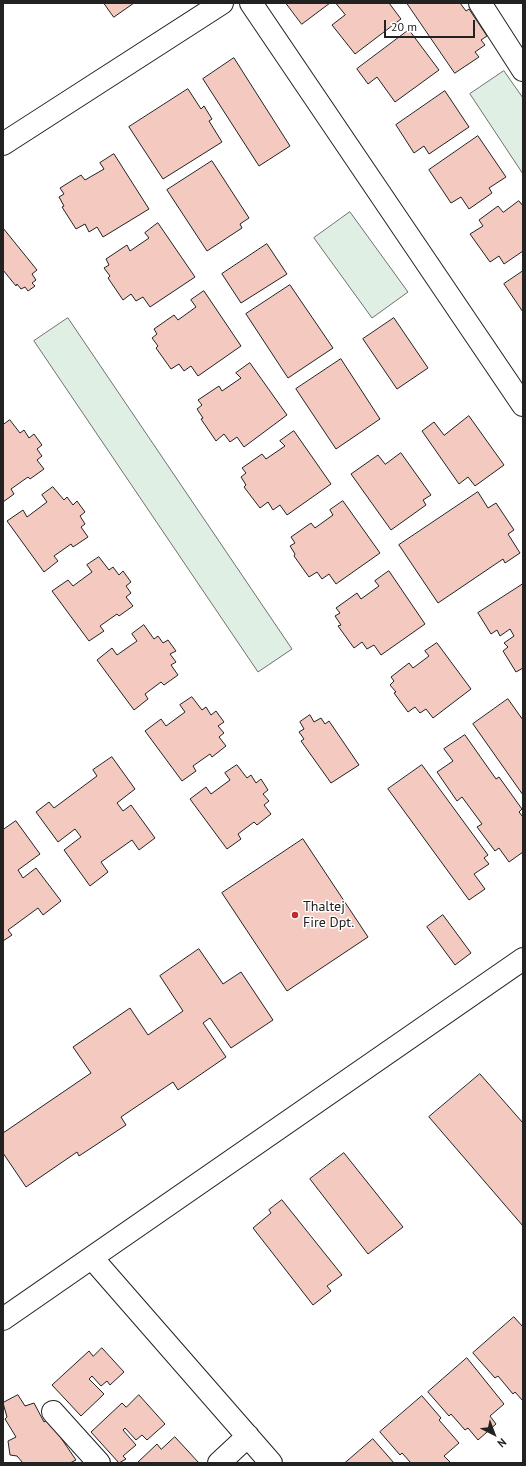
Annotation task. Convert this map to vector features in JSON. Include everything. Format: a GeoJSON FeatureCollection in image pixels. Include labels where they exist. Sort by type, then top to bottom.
{"type":"FeatureCollection","features":[{"type":"Feature","properties":{"kind":"street"},"geometry":{"type":"LineString","coordinates":[[3,144],[222,3]]}},
{"type":"Feature","properties":{"kind":"street"},"geometry":{"type":"LineString","coordinates":[[251,3],[523,406]]}},
{"type":"Feature","properties":{"kind":"street"},"geometry":{"type":"LineString","coordinates":[[480,3],[523,70]]}},
{"type":"Feature","properties":{"kind":"street"},"geometry":{"type":"LineString","coordinates":[[3,1319],[523,959]]}},
{"type":"Feature","properties":{"kind":"street"},"geometry":{"type":"LineString","coordinates":[[92,1258],[271,1463]]}},
{"type":"Feature","properties":{"kind":"street"},"geometry":{"type":"LineString","coordinates":[[53,1412],[99,1463]]}},
{"type":"Feature","properties":{"kind":"street"},"geometry":{"type":"LineString","coordinates":[[219,1463],[248,1436]]}},
{"type":"Feature","properties":{"kind":"green space"},"geometry":{"type":"Polygon","coordinates":[[[504,71],[523,98],[523,174],[470,94],[504,71]]]}},
{"type":"Feature","properties":{"kind":"green space"},"geometry":{"type":"Polygon","coordinates":[[[350,212],[408,292],[372,318],[314,238],[350,212]]]}},
{"type":"Feature","properties":{"kind":"green space"},"geometry":{"type":"Polygon","coordinates":[[[68,318],[292,649],[258,672],[34,341],[68,318]]]}},
{"type":"Feature","properties":{"kind":"building"},"geometry":{"type":"Polygon","coordinates":[[[104,3],[134,3],[114,17],[104,3]]]}},
{"type":"Feature","properties":{"kind":"building"},"geometry":{"type":"Polygon","coordinates":[[[286,3],[330,3],[302,24],[286,3]]]}},
{"type":"Feature","properties":{"kind":"building"},"geometry":{"type":"Polygon","coordinates":[[[336,3],[389,3],[401,19],[355,54],[332,25],[345,15],[336,3]]]}},
{"type":"Feature","properties":{"kind":"building"},"geometry":{"type":"Polygon","coordinates":[[[407,3],[460,3],[466,11],[469,9],[487,36],[481,40],[485,45],[475,52],[479,57],[455,73],[407,3]]]}},
{"type":"Feature","properties":{"kind":"building"},"geometry":{"type":"Polygon","coordinates":[[[409,30],[439,70],[395,102],[377,77],[368,84],[357,69],[409,30]]]}},
{"type":"Feature","properties":{"kind":"building"},"geometry":{"type":"Polygon","coordinates":[[[234,58],[290,146],[259,166],[203,79],[234,58]]]}},
{"type":"Feature","properties":{"kind":"building"},"geometry":{"type":"Polygon","coordinates":[[[188,89],[201,109],[204,106],[212,119],[209,121],[222,142],[163,179],[129,127],[188,89]]]}},
{"type":"Feature","properties":{"kind":"building"},"geometry":{"type":"Polygon","coordinates":[[[445,91],[469,127],[429,154],[424,146],[414,153],[396,125],[445,91]]]}},
{"type":"Feature","properties":{"kind":"building"},"geometry":{"type":"Polygon","coordinates":[[[478,136],[506,177],[489,188],[492,193],[469,209],[461,197],[451,203],[429,170],[478,136]]]}},
{"type":"Feature","properties":{"kind":"building"},"geometry":{"type":"Polygon","coordinates":[[[114,154],[149,209],[103,237],[97,227],[89,232],[85,224],[76,229],[62,207],[64,206],[59,197],[64,194],[60,188],[81,175],[85,180],[104,169],[100,163],[114,154]]]}},
{"type":"Feature","properties":{"kind":"building"},"geometry":{"type":"Polygon","coordinates":[[[212,161],[249,218],[240,224],[242,228],[207,251],[167,190],[212,161]]]}},
{"type":"Feature","properties":{"kind":"building"},"geometry":{"type":"Polygon","coordinates":[[[519,201],[523,206],[523,251],[504,264],[499,256],[490,262],[470,234],[483,226],[479,220],[498,206],[503,212],[519,201]]]}},
{"type":"Feature","properties":{"kind":"building"},"geometry":{"type":"Polygon","coordinates":[[[158,223],[195,277],[150,307],[143,297],[136,301],[131,294],[123,300],[108,278],[110,276],[104,268],[109,265],[106,259],[127,245],[130,251],[149,238],[145,233],[158,223]]]}},
{"type":"Feature","properties":{"kind":"building"},"geometry":{"type":"Polygon","coordinates":[[[3,228],[37,270],[32,274],[36,280],[32,283],[35,286],[28,291],[25,287],[21,289],[17,284],[16,286],[3,270],[3,228]]]}},
{"type":"Feature","properties":{"kind":"building"},"geometry":{"type":"Polygon","coordinates":[[[267,244],[287,274],[241,303],[222,274],[267,244]]]}},
{"type":"Feature","properties":{"kind":"building"},"geometry":{"type":"Polygon","coordinates":[[[523,271],[523,312],[504,284],[523,271]]]}},
{"type":"Feature","properties":{"kind":"building"},"geometry":{"type":"Polygon","coordinates":[[[290,285],[333,348],[288,378],[246,314],[290,285]]]}},
{"type":"Feature","properties":{"kind":"building"},"geometry":{"type":"Polygon","coordinates":[[[204,291],[241,346],[198,376],[191,366],[184,371],[179,364],[171,369],[156,348],[158,346],[152,338],[157,334],[154,329],[174,315],[178,320],[196,307],[191,300],[204,291]]]}},
{"type":"Feature","properties":{"kind":"building"},"geometry":{"type":"Polygon","coordinates":[[[394,318],[428,368],[397,389],[363,339],[394,318]]]}},
{"type":"Feature","properties":{"kind":"building"},"geometry":{"type":"Polygon","coordinates":[[[341,359],[380,419],[336,449],[296,389],[341,359]]]}},
{"type":"Feature","properties":{"kind":"building"},"geometry":{"type":"Polygon","coordinates":[[[250,363],[287,415],[244,447],[237,437],[230,442],[224,434],[216,441],[201,419],[203,418],[197,409],[202,405],[198,400],[219,386],[222,391],[241,378],[236,373],[250,363]]]}},
{"type":"Feature","properties":{"kind":"building"},"geometry":{"type":"Polygon","coordinates":[[[469,416],[504,465],[475,486],[468,477],[459,484],[422,431],[434,422],[444,435],[469,416]]]}},
{"type":"Feature","properties":{"kind":"building"},"geometry":{"type":"Polygon","coordinates":[[[10,420],[20,433],[24,430],[29,438],[34,434],[42,445],[37,449],[42,456],[37,460],[44,469],[30,479],[28,477],[11,489],[14,494],[3,502],[3,425],[10,420]]]}},
{"type":"Feature","properties":{"kind":"building"},"geometry":{"type":"Polygon","coordinates":[[[294,431],[331,484],[287,515],[280,505],[273,510],[268,502],[260,508],[244,487],[246,485],[241,477],[246,473],[242,468],[262,454],[266,459],[285,446],[280,441],[294,431]]]}},
{"type":"Feature","properties":{"kind":"building"},"geometry":{"type":"Polygon","coordinates":[[[401,453],[431,495],[423,500],[426,505],[391,530],[351,474],[378,455],[385,464],[401,453]]]}},
{"type":"Feature","properties":{"kind":"building"},"geometry":{"type":"Polygon","coordinates":[[[53,487],[64,500],[67,497],[73,505],[77,501],[85,512],[80,516],[85,524],[81,527],[88,537],[73,547],[71,544],[54,556],[58,561],[44,572],[7,521],[23,510],[27,517],[47,502],[42,495],[53,487]]]}},
{"type":"Feature","properties":{"kind":"building"},"geometry":{"type":"Polygon","coordinates":[[[478,492],[488,508],[496,503],[514,530],[508,534],[520,553],[505,563],[503,559],[438,603],[399,545],[478,492]]]}},
{"type":"Feature","properties":{"kind":"building"},"geometry":{"type":"Polygon","coordinates":[[[343,501],[380,553],[336,584],[329,574],[322,579],[317,572],[309,577],[294,556],[295,554],[290,546],[295,543],[291,537],[311,523],[315,528],[333,515],[330,510],[343,501]]]}},
{"type":"Feature","properties":{"kind":"building"},"geometry":{"type":"Polygon","coordinates":[[[99,557],[109,570],[113,567],[119,575],[123,571],[131,582],[126,586],[131,593],[126,597],[133,606],[119,616],[117,614],[100,626],[104,631],[89,641],[52,591],[68,580],[73,586],[92,572],[87,565],[99,557]]]}},
{"type":"Feature","properties":{"kind":"building"},"geometry":{"type":"Polygon","coordinates":[[[389,571],[425,624],[381,655],[374,645],[367,649],[362,642],[354,648],[338,626],[341,625],[335,616],[340,613],[336,608],[357,593],[361,599],[379,586],[375,581],[389,571]]]}},
{"type":"Feature","properties":{"kind":"building"},"geometry":{"type":"Polygon","coordinates":[[[523,584],[523,668],[516,672],[503,651],[508,647],[504,643],[514,636],[510,629],[500,636],[497,630],[491,634],[478,613],[523,584]]]}},
{"type":"Feature","properties":{"kind":"building"},"geometry":{"type":"Polygon","coordinates":[[[144,625],[154,639],[158,636],[163,643],[168,640],[176,651],[170,654],[176,662],[171,665],[178,675],[164,685],[161,682],[145,694],[148,699],[134,710],[97,660],[112,648],[117,655],[137,641],[132,634],[144,625]]]}},
{"type":"Feature","properties":{"kind":"building"},"geometry":{"type":"Polygon","coordinates":[[[437,643],[471,689],[433,718],[426,709],[420,713],[415,707],[408,712],[390,685],[394,681],[391,677],[409,663],[413,668],[429,656],[425,651],[437,643]]]}},
{"type":"Feature","properties":{"kind":"building"},"geometry":{"type":"Polygon","coordinates":[[[192,697],[202,710],[206,707],[211,715],[216,711],[224,722],[218,726],[224,733],[219,737],[226,746],[212,757],[210,754],[193,766],[196,771],[182,781],[145,731],[161,719],[166,726],[185,712],[180,705],[192,697]]]}},
{"type":"Feature","properties":{"kind":"building"},"geometry":{"type":"Polygon","coordinates":[[[508,699],[523,720],[523,795],[473,724],[508,699]]]}},
{"type":"Feature","properties":{"kind":"building"},"geometry":{"type":"Polygon","coordinates":[[[310,715],[314,722],[321,718],[325,724],[329,721],[359,765],[331,783],[301,741],[304,739],[299,732],[304,729],[300,722],[310,715]]]}},
{"type":"Feature","properties":{"kind":"building"},"geometry":{"type":"Polygon","coordinates":[[[465,735],[496,779],[499,777],[522,809],[519,812],[523,817],[523,852],[509,862],[499,848],[495,851],[477,827],[482,824],[462,797],[457,801],[437,772],[453,761],[444,749],[465,735]]]}},
{"type":"Feature","properties":{"kind":"building"},"geometry":{"type":"Polygon","coordinates":[[[112,757],[135,789],[117,803],[123,811],[131,805],[155,838],[139,850],[132,840],[101,862],[108,872],[90,886],[64,850],[81,837],[75,829],[58,842],[36,812],[49,802],[54,808],[97,776],[93,770],[112,757]]]}},
{"type":"Feature","properties":{"kind":"building"},"geometry":{"type":"Polygon","coordinates":[[[237,765],[247,778],[251,775],[256,783],[261,779],[268,790],[263,794],[269,801],[264,805],[271,814],[257,825],[254,822],[238,834],[241,839],[227,849],[190,799],[206,787],[211,794],[230,780],[225,773],[237,765]]]}},
{"type":"Feature","properties":{"kind":"building"},"geometry":{"type":"Polygon","coordinates":[[[422,765],[488,855],[484,858],[489,864],[474,874],[485,889],[469,900],[388,789],[422,765]]]}},
{"type":"Feature","properties":{"kind":"building"},"geometry":{"type":"Polygon","coordinates":[[[16,821],[40,854],[18,870],[23,878],[36,868],[61,901],[43,915],[38,908],[8,930],[12,935],[3,941],[3,830],[16,821]]]}},
{"type":"Feature","properties":{"kind":"building","name":"Thaltej Fire Dpt."},"geometry":{"type":"Polygon","coordinates":[[[303,839],[368,937],[287,991],[222,893],[303,839]]]}},
{"type":"Feature","properties":{"kind":"building"},"geometry":{"type":"Polygon","coordinates":[[[443,915],[471,953],[455,965],[427,927],[443,915]]]}},
{"type":"Feature","properties":{"kind":"building"},"geometry":{"type":"Polygon","coordinates":[[[199,949],[223,984],[241,972],[273,1020],[231,1048],[210,1018],[203,1023],[226,1057],[178,1090],[173,1082],[121,1117],[126,1125],[79,1156],[77,1152],[26,1187],[3,1153],[3,1133],[91,1073],[73,1047],[130,1008],[148,1035],[183,1011],[160,976],[199,949]]]}},
{"type":"Feature","properties":{"kind":"building"},"geometry":{"type":"Polygon","coordinates":[[[480,1074],[523,1123],[523,1226],[429,1117],[480,1074]]]}},
{"type":"Feature","properties":{"kind":"building"},"geometry":{"type":"Polygon","coordinates":[[[344,1153],[403,1227],[368,1254],[310,1179],[344,1153]]]}},
{"type":"Feature","properties":{"kind":"building"},"geometry":{"type":"Polygon","coordinates":[[[282,1200],[342,1275],[327,1286],[331,1291],[313,1305],[253,1228],[271,1213],[269,1210],[282,1200]]]}},
{"type":"Feature","properties":{"kind":"building"},"geometry":{"type":"Polygon","coordinates":[[[514,1317],[523,1327],[523,1401],[515,1392],[513,1394],[498,1376],[495,1378],[473,1353],[514,1317]]]}},
{"type":"Feature","properties":{"kind":"building"},"geometry":{"type":"Polygon","coordinates":[[[102,1348],[124,1372],[110,1385],[107,1381],[101,1386],[92,1376],[89,1379],[104,1394],[81,1416],[52,1385],[89,1351],[93,1356],[102,1348]]]}},
{"type":"Feature","properties":{"kind":"building"},"geometry":{"type":"Polygon","coordinates":[[[467,1358],[504,1404],[490,1416],[496,1424],[478,1440],[468,1428],[465,1430],[451,1414],[449,1416],[428,1392],[467,1358]]]}},
{"type":"Feature","properties":{"kind":"building"},"geometry":{"type":"Polygon","coordinates":[[[18,1395],[25,1406],[34,1403],[44,1422],[48,1419],[76,1460],[70,1463],[23,1463],[17,1456],[10,1455],[8,1441],[16,1437],[5,1419],[7,1417],[3,1403],[18,1395]]]}},
{"type":"Feature","properties":{"kind":"building"},"geometry":{"type":"Polygon","coordinates":[[[139,1395],[165,1424],[147,1440],[142,1435],[136,1440],[125,1428],[123,1430],[136,1445],[123,1456],[126,1459],[119,1463],[91,1432],[122,1403],[126,1407],[139,1395]]]}},
{"type":"Feature","properties":{"kind":"building"},"geometry":{"type":"Polygon","coordinates":[[[422,1396],[441,1418],[439,1420],[459,1443],[444,1456],[451,1463],[411,1463],[402,1453],[400,1455],[380,1432],[422,1396]]]}},
{"type":"Feature","properties":{"kind":"building"},"geometry":{"type":"Polygon","coordinates":[[[175,1437],[199,1463],[137,1463],[157,1444],[161,1449],[175,1437]]]}},
{"type":"Feature","properties":{"kind":"building"},"geometry":{"type":"Polygon","coordinates":[[[373,1439],[394,1463],[345,1463],[373,1439]]]}},
{"type":"Feature","properties":{"kind":"place","name":"Thaltej Fire Dpt."},"geometry":{"type":"Point","coordinates":[295,915]}}]}
